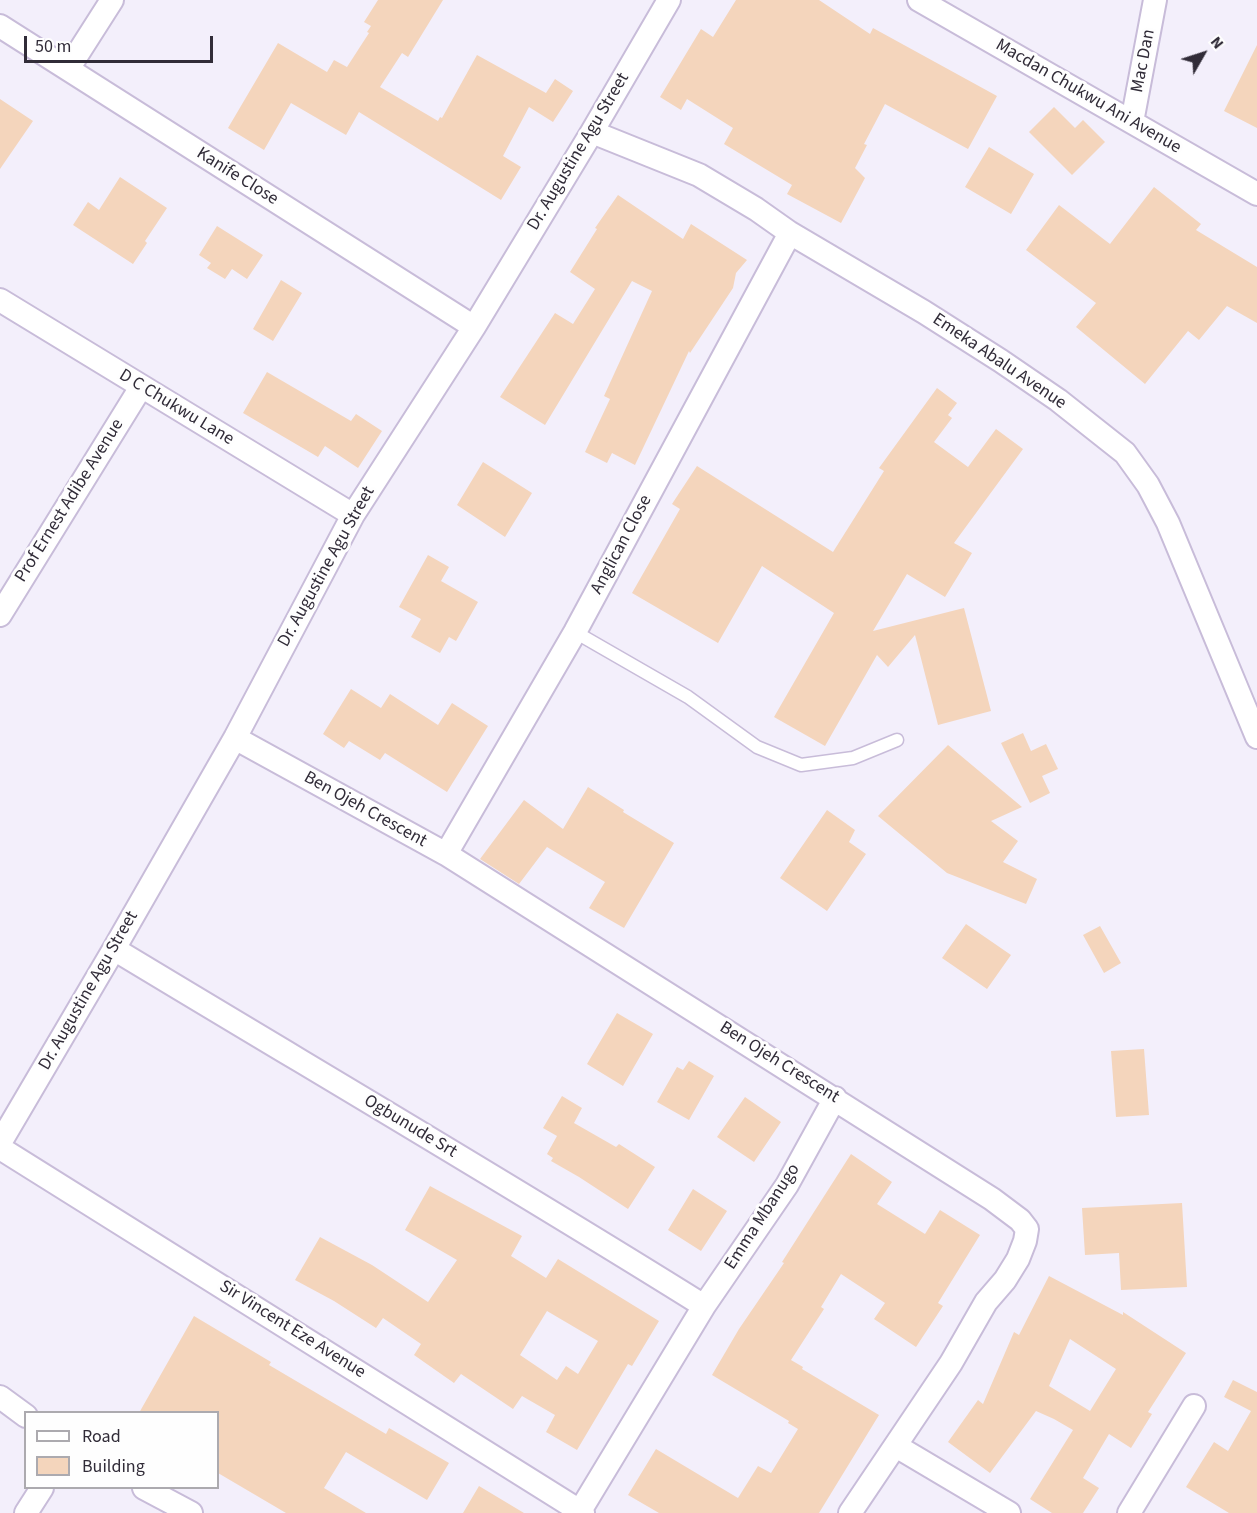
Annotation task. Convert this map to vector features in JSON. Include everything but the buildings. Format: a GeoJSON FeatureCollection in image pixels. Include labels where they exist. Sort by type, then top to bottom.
{"type":"FeatureCollection","features":[{"type":"Feature","properties":{"kind":"street"},"geometry":{"type":"LineString","coordinates":[[68,69],[112,0]]}},
{"type":"Feature","properties":{"kind":"street","name":"Dr. Augustine Agu Street"},"geometry":{"type":"LineString","coordinates":[[0,1145],[235,738],[353,515],[474,327],[669,0]]}},
{"type":"Feature","properties":{"kind":"street","name":"Macdan Chukwu Ani Avenue"},"geometry":{"type":"LineString","coordinates":[[919,0],[1257,194]]}},
{"type":"Feature","properties":{"kind":"street","name":"Mac Dan"},"geometry":{"type":"LineString","coordinates":[[1132,122],[1155,0]]}},
{"type":"Feature","properties":{"kind":"street","name":"Kanife Close"},"geometry":{"type":"LineString","coordinates":[[0,26],[474,327]]}},
{"type":"Feature","properties":{"kind":"street","name":"Emeka Abalu Avenue"},"geometry":{"type":"LineString","coordinates":[[592,132],[699,175],[756,209],[1001,361],[1058,400],[1125,453],[1148,485],[1168,523],[1257,737]]}},
{"type":"Feature","properties":{"kind":"street","name":"Anglican Close"},"geometry":{"type":"LineString","coordinates":[[446,854],[575,632],[790,232]]}},
{"type":"Feature","properties":{"kind":"street","name":"D C Chukwu Lane"},"geometry":{"type":"LineString","coordinates":[[0,300],[353,515]]}},
{"type":"Feature","properties":{"kind":"street","name":"Prof Ernest Adibe Avenue"},"geometry":{"type":"LineString","coordinates":[[0,615],[141,387]]}},
{"type":"Feature","properties":{"kind":"street","name":"Ben Ojeh Crescent"},"geometry":{"type":"LineString","coordinates":[[235,738],[446,854],[835,1098],[992,1199],[1020,1220],[1027,1229],[1018,1259],[1005,1280],[986,1302],[951,1363],[850,1513]]}},
{"type":"Feature","properties":{"kind":"street","name":"Ogbunude Srt"},"geometry":{"type":"LineString","coordinates":[[114,949],[541,1204],[704,1306]]}},
{"type":"Feature","properties":{"kind":"street","name":"Emma Mbanugo"},"geometry":{"type":"LineString","coordinates":[[582,1512],[704,1306],[787,1185],[835,1098]]}},
{"type":"Feature","properties":{"kind":"street","name":"Sir Vincent Eze Avenue"},"geometry":{"type":"LineString","coordinates":[[0,1145],[582,1512]]}},
{"type":"Feature","properties":{"kind":"street"},"geometry":{"type":"LineString","coordinates":[[0,1398],[24,1415]]}},
{"type":"Feature","properties":{"kind":"street"},"geometry":{"type":"LineString","coordinates":[[1129,1513],[1194,1406]]}},
{"type":"Feature","properties":{"kind":"street"},"geometry":{"type":"LineString","coordinates":[[896,1446],[1009,1513]]}},
{"type":"Feature","properties":{"kind":"street"},"geometry":{"type":"LineString","coordinates":[[26,1513],[41,1489]]}},
{"type":"Feature","properties":{"kind":"street"},"geometry":{"type":"LineString","coordinates":[[146,1489],[191,1513]]}},
{"type":"Feature","properties":{"kind":"lane"},"geometry":{"type":"LineString","coordinates":[[575,632],[688,697],[757,747],[801,765],[853,758],[897,740]]}}]}
